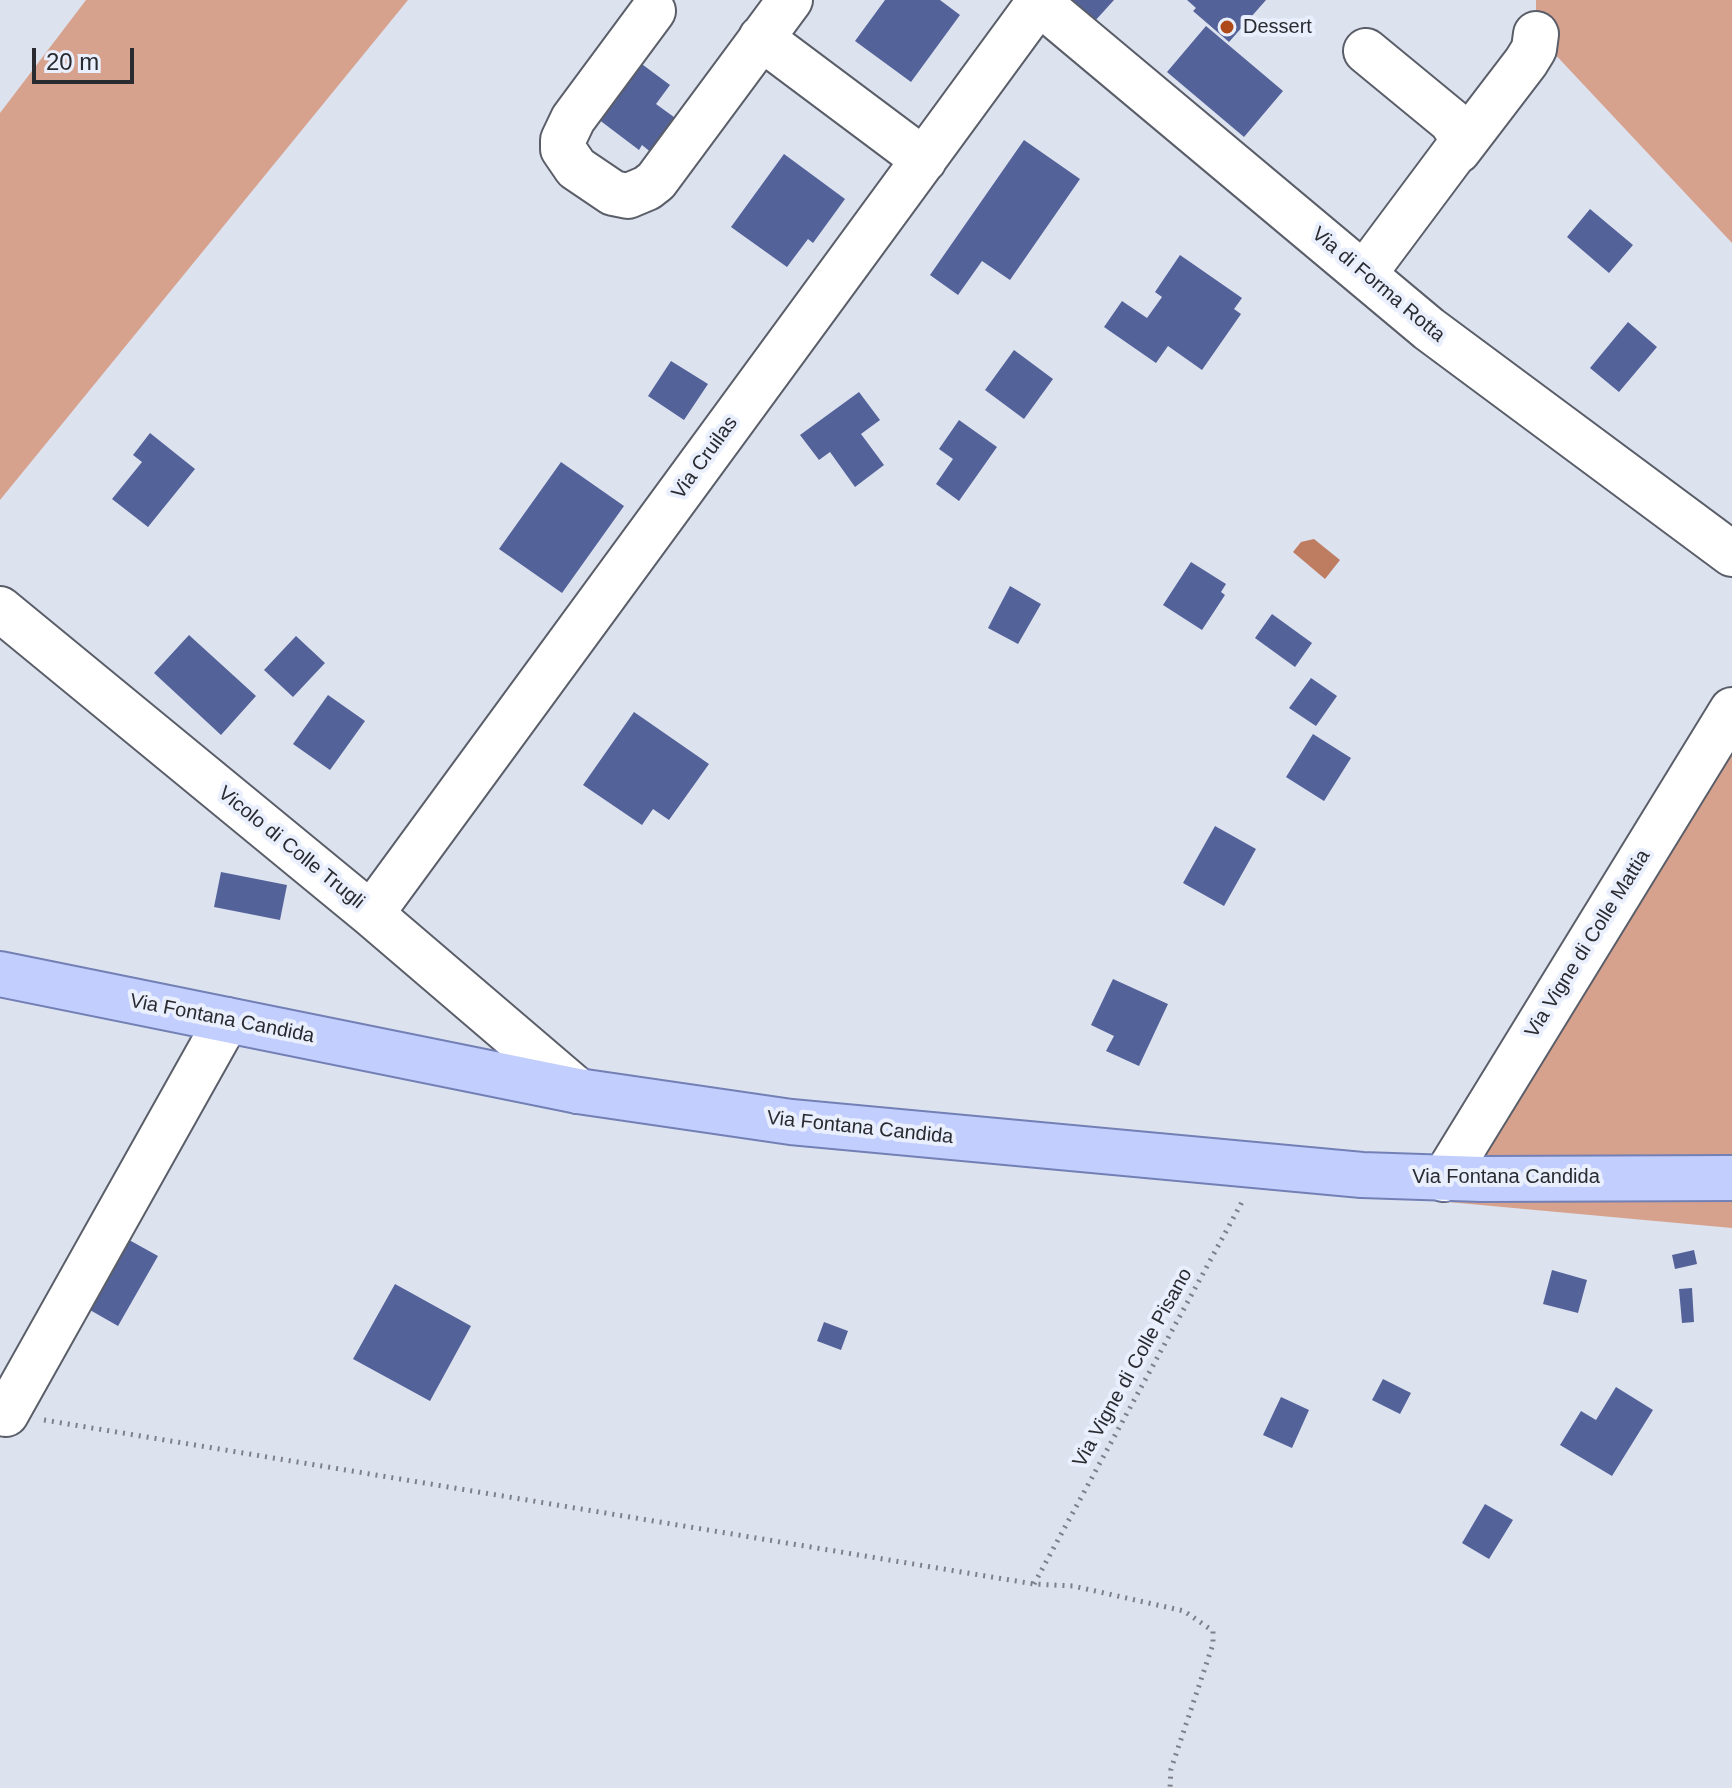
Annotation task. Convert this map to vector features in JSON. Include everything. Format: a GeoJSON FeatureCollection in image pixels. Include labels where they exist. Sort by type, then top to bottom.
{"type":"FeatureCollection","features":[{"type":"Feature","properties":{"kind":"main road","name":"Via Fontana Candida"},"geometry":{"type":"LineString","coordinates":[[0,974],[578,1091],[828,1126],[1362,1175],[1444,1179],[1732,1178]]}},
{"type":"Feature","properties":{"kind":"street"},"geometry":{"type":"LineString","coordinates":[[653,11],[573,119],[563,140],[563,149],[576,168],[613,193],[628,196],[656,181],[790,0]]}},
{"type":"Feature","properties":{"kind":"street","name":"Via Cruilas"},"geometry":{"type":"LineString","coordinates":[[371,914],[1038,1]]}},
{"type":"Feature","properties":{"kind":"street","name":"Via di Forma Rotta"},"geometry":{"type":"LineString","coordinates":[[1038,1],[1429,329],[1732,554]]}},
{"type":"Feature","properties":{"kind":"street"},"geometry":{"type":"LineString","coordinates":[[1364,274],[1526,62],[1534,49],[1536,34]]}},
{"type":"Feature","properties":{"kind":"street"},"geometry":{"type":"LineString","coordinates":[[761,38],[924,160]]}},
{"type":"Feature","properties":{"kind":"street"},"geometry":{"type":"LineString","coordinates":[[1366,51],[1451,121],[1461,136],[1458,151]]}},
{"type":"Feature","properties":{"kind":"street","name":"Vicolo di Colle Trugli"},"geometry":{"type":"LineString","coordinates":[[0,609],[371,914],[578,1091]]}},
{"type":"Feature","properties":{"kind":"street","name":"Via Vigne di Colle Mattia"},"geometry":{"type":"LineString","coordinates":[[1444,1179],[1732,710]]}},
{"type":"Feature","properties":{"kind":"street"},"geometry":{"type":"LineString","coordinates":[[6,1414],[227,1020]]}},
{"type":"Feature","properties":{"kind":"path","name":"Via Vigne di Colle Pisano"},"geometry":{"type":"LineString","coordinates":[[1034,1584],[1246,1193],[1252,1166]]}},
{"type":"Feature","properties":{"kind":"path"},"geometry":{"type":"LineString","coordinates":[[6,1414],[1034,1584],[1073,1586],[1184,1611],[1213,1631],[1213,1644],[1171,1769],[1170,1788]]}},
{"type":"Feature","properties":{"kind":"shaded area"},"geometry":{"type":"Polygon","coordinates":[[[86,0],[408,0],[0,500],[0,113],[86,0]]]}},
{"type":"Feature","properties":{"kind":"shaded area"},"geometry":{"type":"Polygon","coordinates":[[[1536,0],[1732,0],[1732,243],[1536,34],[1536,0]]]}},
{"type":"Feature","properties":{"kind":"shaded area"},"geometry":{"type":"Polygon","coordinates":[[[1314,539],[1340,560],[1325,579],[1293,552],[1301,542],[1314,539]]]}},
{"type":"Feature","properties":{"kind":"shaded area"},"geometry":{"type":"Polygon","coordinates":[[[1732,689],[1732,1228],[1426,1200],[1732,689]]]}},
{"type":"Feature","properties":{"kind":"building"},"geometry":{"type":"Polygon","coordinates":[[[885,0],[940,0],[960,15],[911,82],[855,41],[885,0]]]}},
{"type":"Feature","properties":{"kind":"building"},"geometry":{"type":"Polygon","coordinates":[[[1070,0],[1114,0],[1094,22],[1070,0]]]}},
{"type":"Feature","properties":{"kind":"building","name":"Dessert"},"geometry":{"type":"Polygon","coordinates":[[[1187,0],[1266,0],[1229,42],[1193,11],[1196,8],[1187,0]]]}},
{"type":"Feature","properties":{"kind":"building"},"geometry":{"type":"Polygon","coordinates":[[[1206,26],[1283,91],[1244,137],[1167,72],[1206,26]]]}},
{"type":"Feature","properties":{"kind":"building"},"geometry":{"type":"Polygon","coordinates":[[[635,59],[670,85],[656,104],[678,120],[653,154],[642,145],[639,150],[598,119],[635,59]]]}},
{"type":"Feature","properties":{"kind":"building"},"geometry":{"type":"Polygon","coordinates":[[[1024,140],[1080,179],[1010,280],[982,261],[958,295],[930,275],[1024,140]]]}},
{"type":"Feature","properties":{"kind":"building"},"geometry":{"type":"Polygon","coordinates":[[[784,154],[845,199],[813,243],[808,239],[787,267],[731,227],[784,154]]]}},
{"type":"Feature","properties":{"kind":"building"},"geometry":{"type":"Polygon","coordinates":[[[1590,209],[1633,245],[1609,273],[1567,237],[1590,209]]]}},
{"type":"Feature","properties":{"kind":"building"},"geometry":{"type":"Polygon","coordinates":[[[1180,255],[1242,298],[1234,309],[1241,314],[1202,370],[1168,346],[1156,363],[1104,327],[1122,301],[1147,318],[1162,297],[1155,292],[1180,255]]]}},
{"type":"Feature","properties":{"kind":"building"},"geometry":{"type":"Polygon","coordinates":[[[1628,322],[1657,347],[1619,392],[1590,368],[1628,322]]]}},
{"type":"Feature","properties":{"kind":"building"},"geometry":{"type":"Polygon","coordinates":[[[1014,350],[1053,379],[1024,419],[985,390],[1014,350]]]}},
{"type":"Feature","properties":{"kind":"building"},"geometry":{"type":"Polygon","coordinates":[[[671,361],[708,384],[684,420],[648,396],[671,361]]]}},
{"type":"Feature","properties":{"kind":"building"},"geometry":{"type":"Polygon","coordinates":[[[859,392],[880,420],[861,434],[884,465],[855,487],[830,452],[819,460],[800,435],[859,392]]]}},
{"type":"Feature","properties":{"kind":"building"},"geometry":{"type":"Polygon","coordinates":[[[959,420],[997,447],[959,501],[936,484],[953,459],[939,449],[959,420]]]}},
{"type":"Feature","properties":{"kind":"building"},"geometry":{"type":"Polygon","coordinates":[[[150,433],[195,469],[148,527],[112,499],[142,462],[133,455],[150,433]]]}},
{"type":"Feature","properties":{"kind":"building"},"geometry":{"type":"Polygon","coordinates":[[[561,462],[624,506],[562,593],[499,549],[561,462]]]}},
{"type":"Feature","properties":{"kind":"building"},"geometry":{"type":"Polygon","coordinates":[[[1191,562],[1226,584],[1221,592],[1225,595],[1202,630],[1163,605],[1191,562]]]}},
{"type":"Feature","properties":{"kind":"building"},"geometry":{"type":"Polygon","coordinates":[[[1010,586],[1041,604],[1018,644],[988,628],[1010,586]]]}},
{"type":"Feature","properties":{"kind":"building"},"geometry":{"type":"Polygon","coordinates":[[[1272,614],[1312,643],[1295,667],[1255,638],[1272,614]]]}},
{"type":"Feature","properties":{"kind":"building"},"geometry":{"type":"Polygon","coordinates":[[[189,635],[256,696],[221,735],[154,673],[189,635]]]}},
{"type":"Feature","properties":{"kind":"building"},"geometry":{"type":"Polygon","coordinates":[[[296,636],[325,663],[293,697],[264,670],[296,636]]]}},
{"type":"Feature","properties":{"kind":"building"},"geometry":{"type":"Polygon","coordinates":[[[1311,678],[1337,696],[1316,726],[1289,708],[1311,678]]]}},
{"type":"Feature","properties":{"kind":"building"},"geometry":{"type":"Polygon","coordinates":[[[328,695],[365,721],[330,770],[293,744],[328,695]]]}},
{"type":"Feature","properties":{"kind":"building"},"geometry":{"type":"Polygon","coordinates":[[[634,712],[709,764],[669,820],[653,809],[642,825],[583,785],[634,712]]]}},
{"type":"Feature","properties":{"kind":"building"},"geometry":{"type":"Polygon","coordinates":[[[1313,734],[1351,758],[1324,801],[1286,777],[1313,734]]]}},
{"type":"Feature","properties":{"kind":"building"},"geometry":{"type":"Polygon","coordinates":[[[1215,826],[1256,849],[1224,906],[1183,883],[1215,826]]]}},
{"type":"Feature","properties":{"kind":"building"},"geometry":{"type":"Polygon","coordinates":[[[221,872],[287,885],[280,920],[214,907],[221,872]]]}},
{"type":"Feature","properties":{"kind":"building"},"geometry":{"type":"Polygon","coordinates":[[[1113,979],[1168,1004],[1139,1066],[1106,1051],[1114,1036],[1091,1025],[1113,979]]]}},
{"type":"Feature","properties":{"kind":"building"},"geometry":{"type":"Polygon","coordinates":[[[122,1236],[158,1256],[118,1326],[83,1306],[122,1236]]]}},
{"type":"Feature","properties":{"kind":"building"},"geometry":{"type":"Polygon","coordinates":[[[1694,1250],[1697,1264],[1675,1269],[1672,1255],[1694,1250]]]}},
{"type":"Feature","properties":{"kind":"building"},"geometry":{"type":"Polygon","coordinates":[[[1552,1270],[1587,1280],[1578,1313],[1543,1304],[1552,1270]]]}},
{"type":"Feature","properties":{"kind":"building"},"geometry":{"type":"Polygon","coordinates":[[[395,1284],[471,1326],[430,1401],[353,1359],[395,1284]]]}},
{"type":"Feature","properties":{"kind":"building"},"geometry":{"type":"Polygon","coordinates":[[[1692,1288],[1694,1322],[1682,1323],[1679,1289],[1692,1288]]]}},
{"type":"Feature","properties":{"kind":"building"},"geometry":{"type":"Polygon","coordinates":[[[824,1322],[848,1331],[841,1350],[817,1341],[824,1322]]]}},
{"type":"Feature","properties":{"kind":"building"},"geometry":{"type":"Polygon","coordinates":[[[1383,1379],[1411,1393],[1400,1414],[1372,1400],[1383,1379]]]}},
{"type":"Feature","properties":{"kind":"building"},"geometry":{"type":"Polygon","coordinates":[[[1616,1387],[1653,1410],[1612,1476],[1560,1445],[1581,1411],[1596,1420],[1616,1387]]]}},
{"type":"Feature","properties":{"kind":"building"},"geometry":{"type":"Polygon","coordinates":[[[1281,1397],[1309,1410],[1292,1448],[1263,1435],[1281,1397]]]}},
{"type":"Feature","properties":{"kind":"building"},"geometry":{"type":"Polygon","coordinates":[[[1485,1504],[1513,1520],[1489,1559],[1462,1543],[1485,1504]]]}},
{"type":"Feature","properties":{"kind":"place","name":"Dessert"},"geometry":{"type":"Point","coordinates":[1227,27]}}]}
